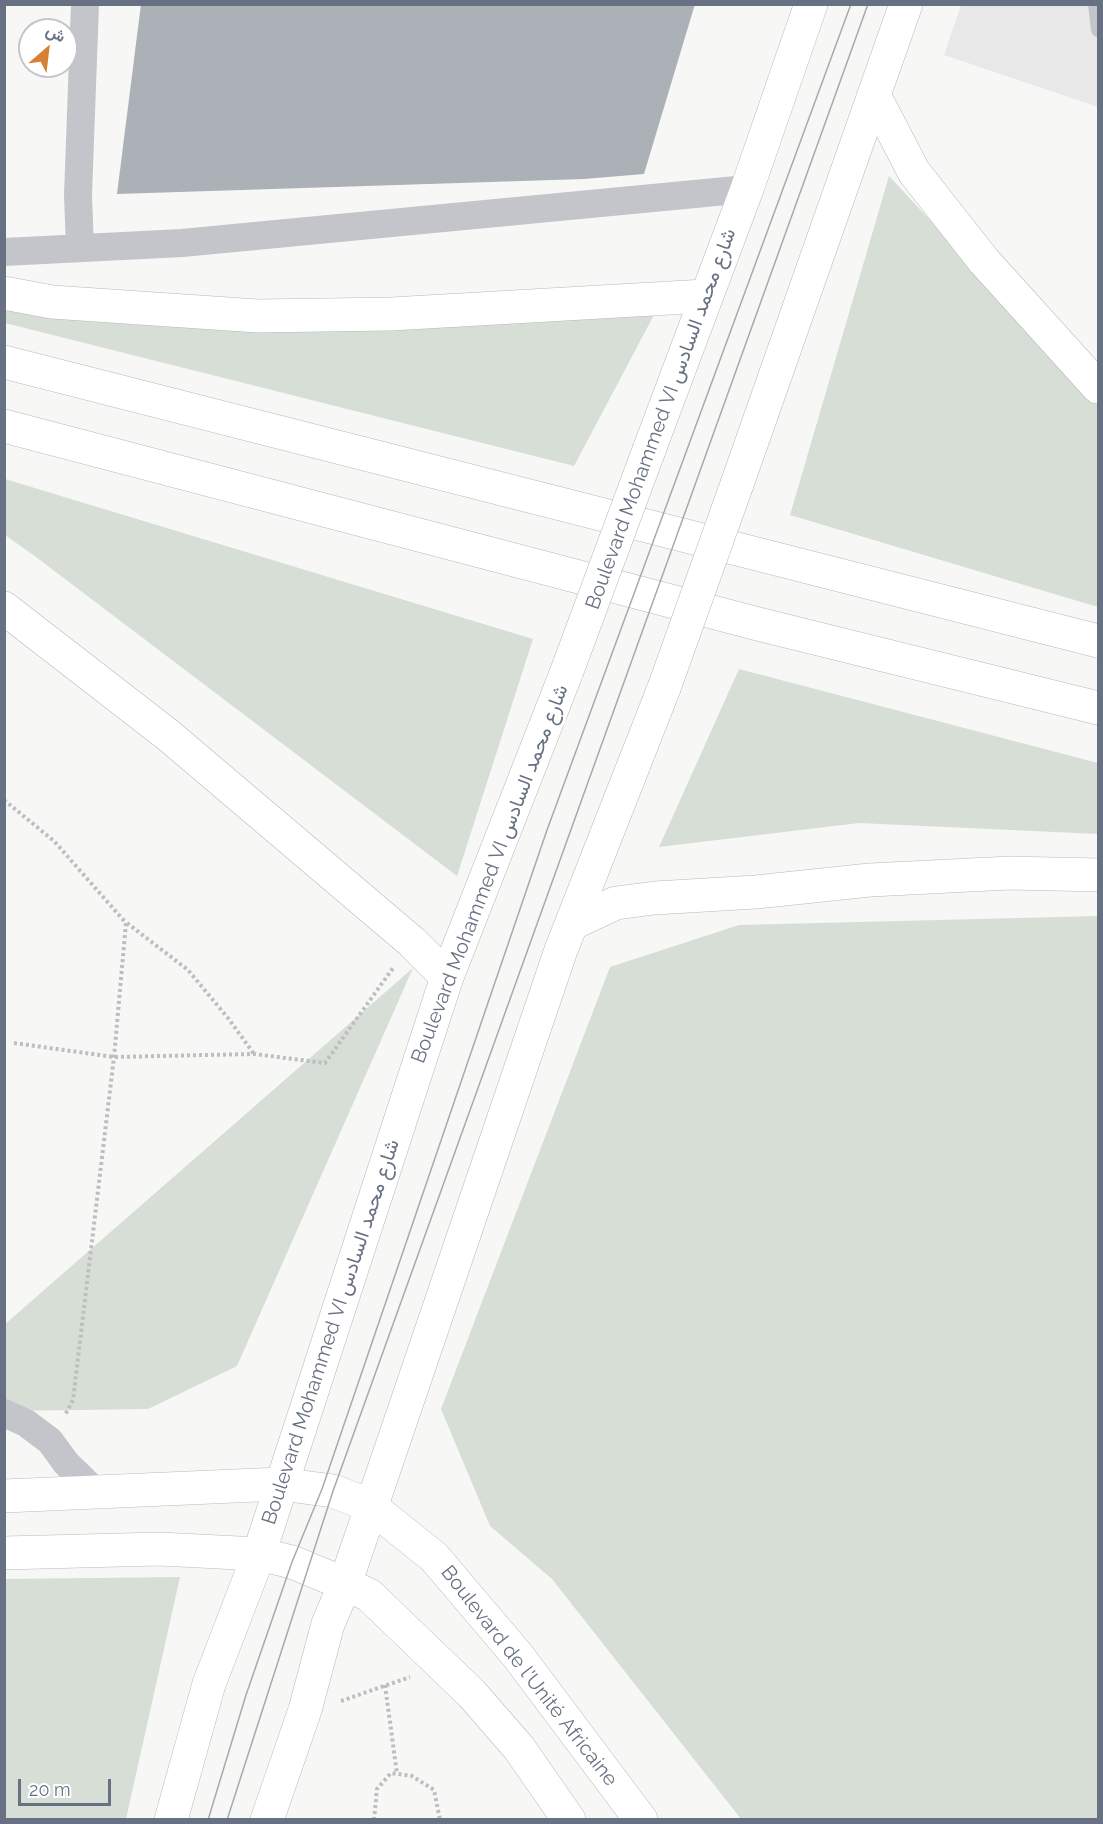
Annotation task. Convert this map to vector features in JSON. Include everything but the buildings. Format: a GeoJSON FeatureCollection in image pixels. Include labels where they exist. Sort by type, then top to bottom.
{"type":"FeatureCollection","features":[{"type":"Feature","properties":{"kind":"main road","name":"Boulevard Mohammed VI شارع محمد السادس"},"geometry":{"type":"LineString","coordinates":[[171,1820],[209,1684],[259,1554],[447,977],[567,671],[705,296],[747,189],[812,4]]}},
{"type":"Feature","properties":{"kind":"main road"},"geometry":{"type":"LineString","coordinates":[[267,1820],[305,1710],[328,1624],[345,1584],[369,1505],[561,950],[664,688],[906,4]]}},
{"type":"Feature","properties":{"kind":"main road"},"geometry":{"type":"LineString","coordinates":[[874,95],[921,181],[984,261],[1098,387]]}},
{"type":"Feature","properties":{"kind":"main road"},"geometry":{"type":"LineString","coordinates":[[4,293],[52,302],[258,316],[391,314],[705,296]]}},
{"type":"Feature","properties":{"kind":"main road"},"geometry":{"type":"LineString","coordinates":[[4,362],[1098,641]]}},
{"type":"Feature","properties":{"kind":"main road"},"geometry":{"type":"LineString","coordinates":[[4,426],[747,621],[1098,708]]}},
{"type":"Feature","properties":{"kind":"main road"},"geometry":{"type":"LineString","coordinates":[[4,608],[168,735],[412,942],[447,977]]}},
{"type":"Feature","properties":{"kind":"main road"},"geometry":{"type":"LineString","coordinates":[[573,923],[616,903],[655,898],[893,879],[1010,873],[1098,875]]}},
{"type":"Feature","properties":{"kind":"main road","name":"Boulevard de l'Unité Africaine"},"geometry":{"type":"LineString","coordinates":[[4,1496],[281,1484],[333,1491],[369,1505],[434,1557],[518,1656],[641,1820]]}},
{"type":"Feature","properties":{"kind":"main road"},"geometry":{"type":"LineString","coordinates":[[4,1552],[159,1549],[259,1554],[292,1562],[345,1584],[369,1596],[472,1694],[519,1748],[569,1820]]}},
{"type":"Feature","properties":{"kind":"street"},"geometry":{"type":"LineString","coordinates":[[80,248],[78,195],[85,4]]}},
{"type":"Feature","properties":{"kind":"street"},"geometry":{"type":"LineString","coordinates":[[4,252],[182,243],[747,189]]}},
{"type":"Feature","properties":{"kind":"street"},"geometry":{"type":"LineString","coordinates":[[4,1413],[26,1423],[50,1441],[66,1463],[97,1493]]}},
{"type":"Feature","properties":{"kind":"lane"},"geometry":{"type":"LineString","coordinates":[[1095,4],[1098,30]]}},
{"type":"Feature","properties":{"kind":"path"},"geometry":{"type":"LineString","coordinates":[[4,800],[54,840],[126,923],[188,970],[254,1054]]}},
{"type":"Feature","properties":{"kind":"path"},"geometry":{"type":"LineString","coordinates":[[50,1441],[73,1400],[114,1057],[126,923]]}},
{"type":"Feature","properties":{"kind":"path"},"geometry":{"type":"LineString","coordinates":[[14,1043],[114,1057],[254,1054],[325,1063],[412,942]]}},
{"type":"Feature","properties":{"kind":"path"},"geometry":{"type":"LineString","coordinates":[[305,1710],[406,1680],[440,1663]]}},
{"type":"Feature","properties":{"kind":"path"},"geometry":{"type":"LineString","coordinates":[[385,1685],[397,1774]]}},
{"type":"Feature","properties":{"kind":"path"},"geometry":{"type":"LineString","coordinates":[[374,1820],[377,1789],[391,1773],[412,1776],[434,1790],[440,1820]]}},
{"type":"Feature","properties":{"kind":"shaded area"},"geometry":{"type":"Polygon","coordinates":[[[961,5],[1098,5],[1098,107],[944,55],[961,5]]]}},
{"type":"Feature","properties":{"kind":"shaded area"},"geometry":{"type":"Polygon","coordinates":[[[889,176],[1098,401],[1098,607],[790,515],[889,176]]]}},
{"type":"Feature","properties":{"kind":"shaded area"},"geometry":{"type":"Polygon","coordinates":[[[4,299],[655,313],[574,466],[5,323],[4,299]]]}},
{"type":"Feature","properties":{"kind":"shaded area"},"geometry":{"type":"Polygon","coordinates":[[[5,479],[533,639],[457,876],[5,535],[5,479]]]}},
{"type":"Feature","properties":{"kind":"shaded area"},"geometry":{"type":"Polygon","coordinates":[[[739,669],[1098,763],[1098,834],[859,823],[659,847],[739,669]]]}},
{"type":"Feature","properties":{"kind":"shaded area"},"geometry":{"type":"Polygon","coordinates":[[[1098,916],[1098,1819],[741,1819],[552,1579],[490,1526],[441,1409],[610,967],[739,925],[1098,916]]]}},
{"type":"Feature","properties":{"kind":"shaded area"},"geometry":{"type":"Polygon","coordinates":[[[413,968],[237,1366],[148,1409],[5,1411],[4,1325],[413,968]]]}},
{"type":"Feature","properties":{"kind":"shaded area"},"geometry":{"type":"Polygon","coordinates":[[[180,1577],[126,1819],[5,1819],[5,1579],[180,1577]]]}},
{"type":"Feature","properties":{"kind":"tram line"},"geometry":{"type":"LineString","coordinates":[[208,1820],[246,1695],[292,1562],[322,1489],[547,830],[851,4]]}},
{"type":"Feature","properties":{"kind":"tram line"},"geometry":{"type":"LineString","coordinates":[[227,1820],[333,1491],[868,4]]}}]}
